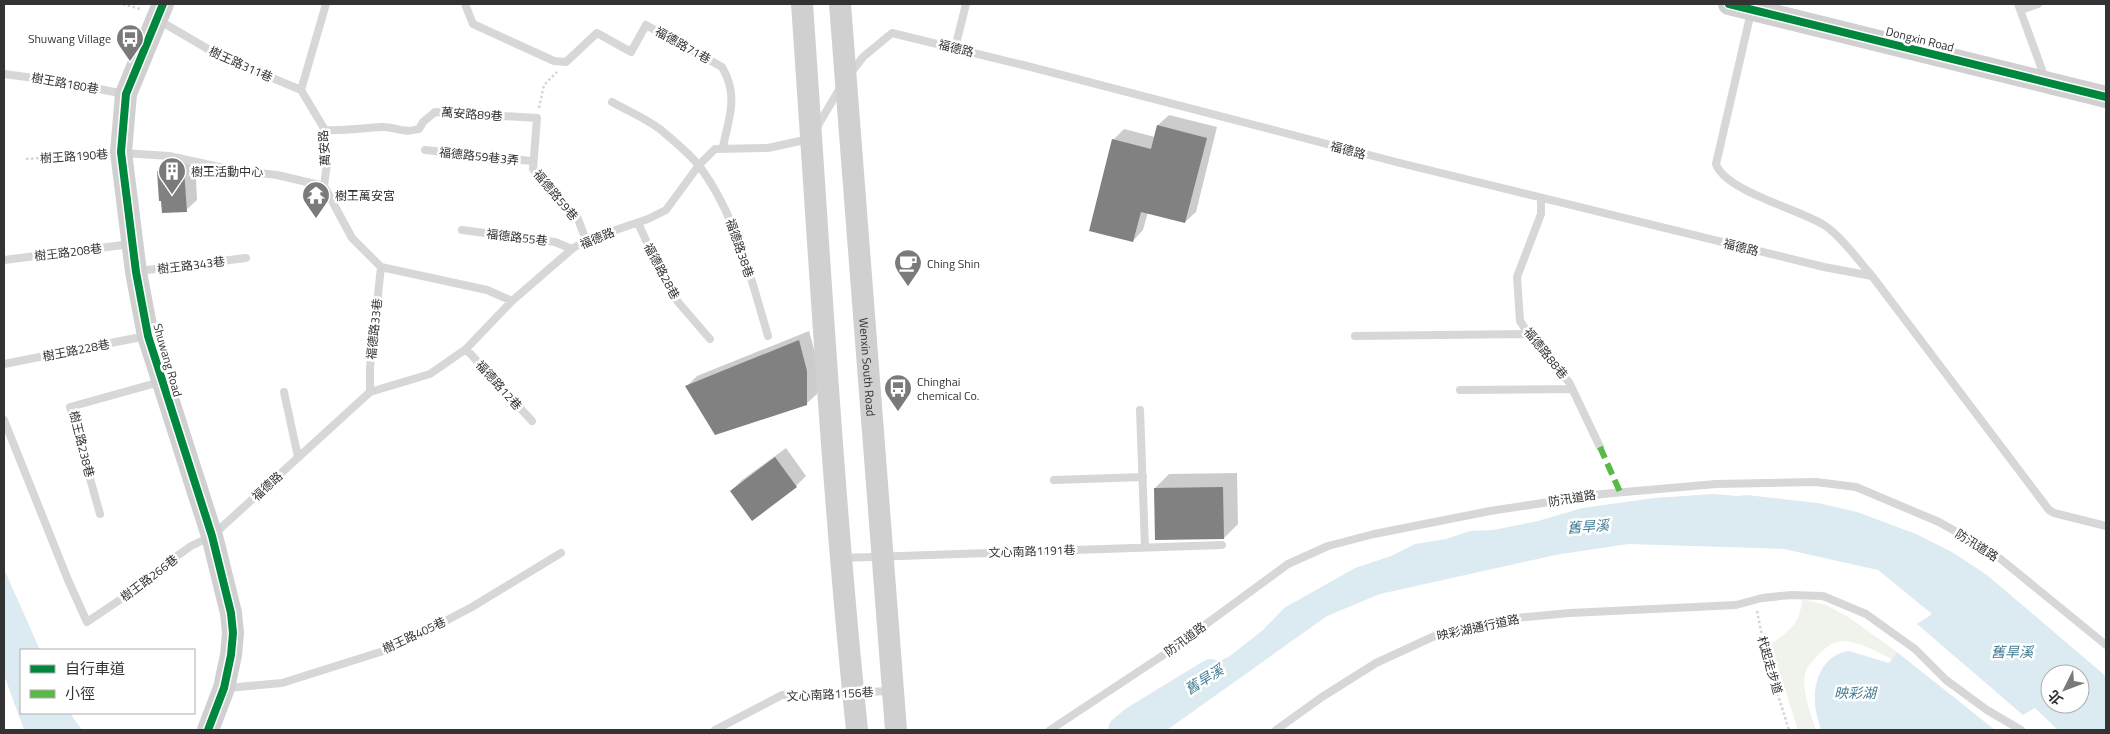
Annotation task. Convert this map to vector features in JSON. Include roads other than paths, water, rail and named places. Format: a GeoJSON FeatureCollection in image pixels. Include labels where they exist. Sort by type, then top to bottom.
{"type":"FeatureCollection","features":[{"type":"Feature","properties":{"kind":"main road"},"geometry":{"type":"LineString","coordinates":[[802,4],[810,138],[857,730]]}},
{"type":"Feature","properties":{"kind":"main road","name":"Wenxin South Road"},"geometry":{"type":"LineString","coordinates":[[840,4],[896,730]]}},
{"type":"Feature","properties":{"kind":"main road","name":"Dongxin Road"},"geometry":{"type":"LineString","coordinates":[[1729,4],[2106,97]]}},
{"type":"Feature","properties":{"kind":"main road","name":"Shuwang Road"},"geometry":{"type":"LineString","coordinates":[[160,12],[126,94],[121,152],[136,272],[148,336],[212,536],[231,613],[233,633],[232,655],[224,688],[210,725]]}},
{"type":"Feature","properties":{"kind":"lane"},"geometry":{"type":"LineString","coordinates":[[301,90],[326,4]]}},
{"type":"Feature","properties":{"kind":"lane","name":"福德路71巷"},"geometry":{"type":"LineString","coordinates":[[465,4],[473,24],[554,61],[566,62],[597,33],[631,52],[646,25],[722,67],[729,79],[733,96],[724,147]]}},
{"type":"Feature","properties":{"kind":"lane"},"geometry":{"type":"LineString","coordinates":[[955,48],[966,4]]}},
{"type":"Feature","properties":{"kind":"lane"},"geometry":{"type":"LineString","coordinates":[[2038,4],[2020,7],[2047,82]]}},
{"type":"Feature","properties":{"kind":"lane"},"geometry":{"type":"LineString","coordinates":[[1752,9],[1716,164],[1719,172],[1752,192],[1825,225],[1872,276],[2049,510],[2054,513],[2106,526]]}},
{"type":"Feature","properties":{"kind":"lane","name":"樹王路311巷"},"geometry":{"type":"LineString","coordinates":[[160,12],[220,56],[301,90]]}},
{"type":"Feature","properties":{"kind":"lane","name":"福德路"},"geometry":{"type":"LineString","coordinates":[[810,138],[845,79],[863,57],[892,33],[1400,163],[1824,267],[1872,276]]}},
{"type":"Feature","properties":{"kind":"lane","name":"樹王路180巷"},"geometry":{"type":"LineString","coordinates":[[4,74],[57,81],[126,94]]}},
{"type":"Feature","properties":{"kind":"lane","name":"萬安路"},"geometry":{"type":"LineString","coordinates":[[301,90],[325,130],[326,163],[324,186]]}},
{"type":"Feature","properties":{"kind":"lane","name":"福德路38巷"},"geometry":{"type":"LineString","coordinates":[[612,102],[660,129],[699,165],[728,212],[768,336]]}},
{"type":"Feature","properties":{"kind":"lane","name":"萬安路89巷"},"geometry":{"type":"LineString","coordinates":[[325,130],[345,131],[383,126],[408,132],[419,129],[423,122],[435,112],[537,118]]}},
{"type":"Feature","properties":{"kind":"lane","name":"福德路59巷"},"geometry":{"type":"LineString","coordinates":[[537,118],[532,161],[533,169],[578,219],[586,240]]}},
{"type":"Feature","properties":{"kind":"lane"},"geometry":{"type":"LineString","coordinates":[[724,147],[768,148],[810,138]]}},
{"type":"Feature","properties":{"kind":"lane","name":"福德路"},"geometry":{"type":"LineString","coordinates":[[212,536],[370,392],[430,374],[466,349],[512,301],[572,249],[586,240],[638,223],[666,210],[699,165],[715,149],[724,147]]}},
{"type":"Feature","properties":{"kind":"lane","name":"福德路59巷3弄"},"geometry":{"type":"LineString","coordinates":[[425,150],[532,161]]}},
{"type":"Feature","properties":{"kind":"lane"},"geometry":{"type":"LineString","coordinates":[[121,152],[168,156],[233,170],[278,175],[324,186],[352,238],[380,267],[487,290],[512,301]]}},
{"type":"Feature","properties":{"kind":"lane","name":"福德路88巷"},"geometry":{"type":"LineString","coordinates":[[1542,198],[1540,214],[1517,277],[1520,321],[1537,347],[1569,382],[1600,447]]}},
{"type":"Feature","properties":{"kind":"lane","name":"福德路28巷"},"geometry":{"type":"LineString","coordinates":[[638,223],[660,271],[678,302],[710,339]]}},
{"type":"Feature","properties":{"kind":"lane","name":"福德路55巷"},"geometry":{"type":"LineString","coordinates":[[462,230],[556,242],[572,249]]}},
{"type":"Feature","properties":{"kind":"lane","name":"樹王路208巷"},"geometry":{"type":"LineString","coordinates":[[4,260],[132,244]]}},
{"type":"Feature","properties":{"kind":"lane","name":"樹王路343巷"},"geometry":{"type":"LineString","coordinates":[[136,272],[246,258]]}},
{"type":"Feature","properties":{"kind":"lane","name":"福德路33巷"},"geometry":{"type":"LineString","coordinates":[[370,392],[370,367],[380,267]]}},
{"type":"Feature","properties":{"kind":"lane"},"geometry":{"type":"LineString","coordinates":[[1355,336],[1528,334]]}},
{"type":"Feature","properties":{"kind":"lane","name":"樹王路228巷"},"geometry":{"type":"LineString","coordinates":[[4,364],[148,336]]}},
{"type":"Feature","properties":{"kind":"lane","name":"福德路12巷"},"geometry":{"type":"LineString","coordinates":[[466,349],[532,421]]}},
{"type":"Feature","properties":{"kind":"lane","name":"樹王路238巷"},"geometry":{"type":"LineString","coordinates":[[100,514],[70,407],[162,382]]}},
{"type":"Feature","properties":{"kind":"lane"},"geometry":{"type":"LineString","coordinates":[[1460,390],[1572,389]]}},
{"type":"Feature","properties":{"kind":"lane"},"geometry":{"type":"LineString","coordinates":[[284,392],[298,457]]}},
{"type":"Feature","properties":{"kind":"lane"},"geometry":{"type":"LineString","coordinates":[[1140,410],[1145,547]]}},
{"type":"Feature","properties":{"kind":"lane","name":"樹王路266巷"},"geometry":{"type":"LineString","coordinates":[[4,420],[71,588],[87,622],[133,591],[192,546],[212,536]]}},
{"type":"Feature","properties":{"kind":"lane"},"geometry":{"type":"LineString","coordinates":[[1054,480],[1143,477]]}},
{"type":"Feature","properties":{"kind":"lane","name":"防汛道路"},"geometry":{"type":"LineString","coordinates":[[1050,730],[1168,652],[1288,564],[1328,546],[1374,534],[1500,509],[1602,494],[1716,484],[1816,482],[1856,487],[1939,522],[1992,552],[2106,644]]}},
{"type":"Feature","properties":{"kind":"lane","name":"文心南路1191巷"},"geometry":{"type":"LineString","coordinates":[[842,558],[1222,544]]}},
{"type":"Feature","properties":{"kind":"lane","name":"樹王路405巷"},"geometry":{"type":"LineString","coordinates":[[224,688],[282,683],[396,647],[472,607],[562,553]]}},
{"type":"Feature","properties":{"kind":"lane","name":"映彩湖通行道路"},"geometry":{"type":"LineString","coordinates":[[1276,730],[1322,697],[1376,663],[1439,634],[1505,619],[1570,613],[1736,605],[1756,599],[1791,595],[1823,596],[1866,614],[1915,649],[1946,680],[1987,710],[2021,730]]}},
{"type":"Feature","properties":{"kind":"lane","name":"文心南路1156巷"},"geometry":{"type":"LineString","coordinates":[[715,730],[782,695],[892,691]]}},
{"type":"Feature","properties":{"kind":"water","name":"舊旱溪"},"geometry":{"type":"Polygon","coordinates":[[[1714,494],[1747,495],[1818,503],[1857,512],[1916,534],[1952,552],[1987,575],[2106,677],[2106,730],[2058,730],[2041,714],[2090,714],[2090,664],[2040,664],[2040,713],[2035,708],[2023,715],[1917,624],[1932,614],[1878,570],[1784,549],[1628,544],[1555,555],[1380,594],[1327,616],[1167,730],[1106,730],[1161,709],[1205,668],[1230,656],[1263,630],[1284,608],[1355,568],[1391,556],[1415,544],[1446,539],[1470,531],[1493,530],[1538,521],[1582,508],[1654,498],[1714,494]]]}},
{"type":"Feature","properties":{"kind":"water"},"geometry":{"type":"Polygon","coordinates":[[[4,569],[40,649],[20,649],[20,714],[71,714],[82,730],[25,730],[4,675],[4,569]]]}},
{"type":"Feature","properties":{"kind":"water","name":"映彩湖"},"geometry":{"type":"Polygon","coordinates":[[[1849,651],[1889,663],[1897,652],[1995,730],[1821,730],[1815,703],[1818,677],[1833,657],[1849,651]]]}},
{"type":"Feature","properties":{"kind":"waterway","name":"舊旱溪"},"geometry":{"type":"LineString","coordinates":[[1122,730],[1134,720],[1211,673]]}},
{"type":"Feature","properties":{"kind":"place","name":"Shuwang Village"},"geometry":{"type":"Point","coordinates":[130,62]}},
{"type":"Feature","properties":{"kind":"place","name":"樹王活動中心"},"geometry":{"type":"Point","coordinates":[172,195]}},
{"type":"Feature","properties":{"kind":"place","name":"樹王萬安宮"},"geometry":{"type":"Point","coordinates":[316,219]}},
{"type":"Feature","properties":{"kind":"place","name":"Ching Shin"},"geometry":{"type":"Point","coordinates":[908,287]}},
{"type":"Feature","properties":{"kind":"place","name":"Chinghai chemical Co."},"geometry":{"type":"Point","coordinates":[898,412]}}]}
